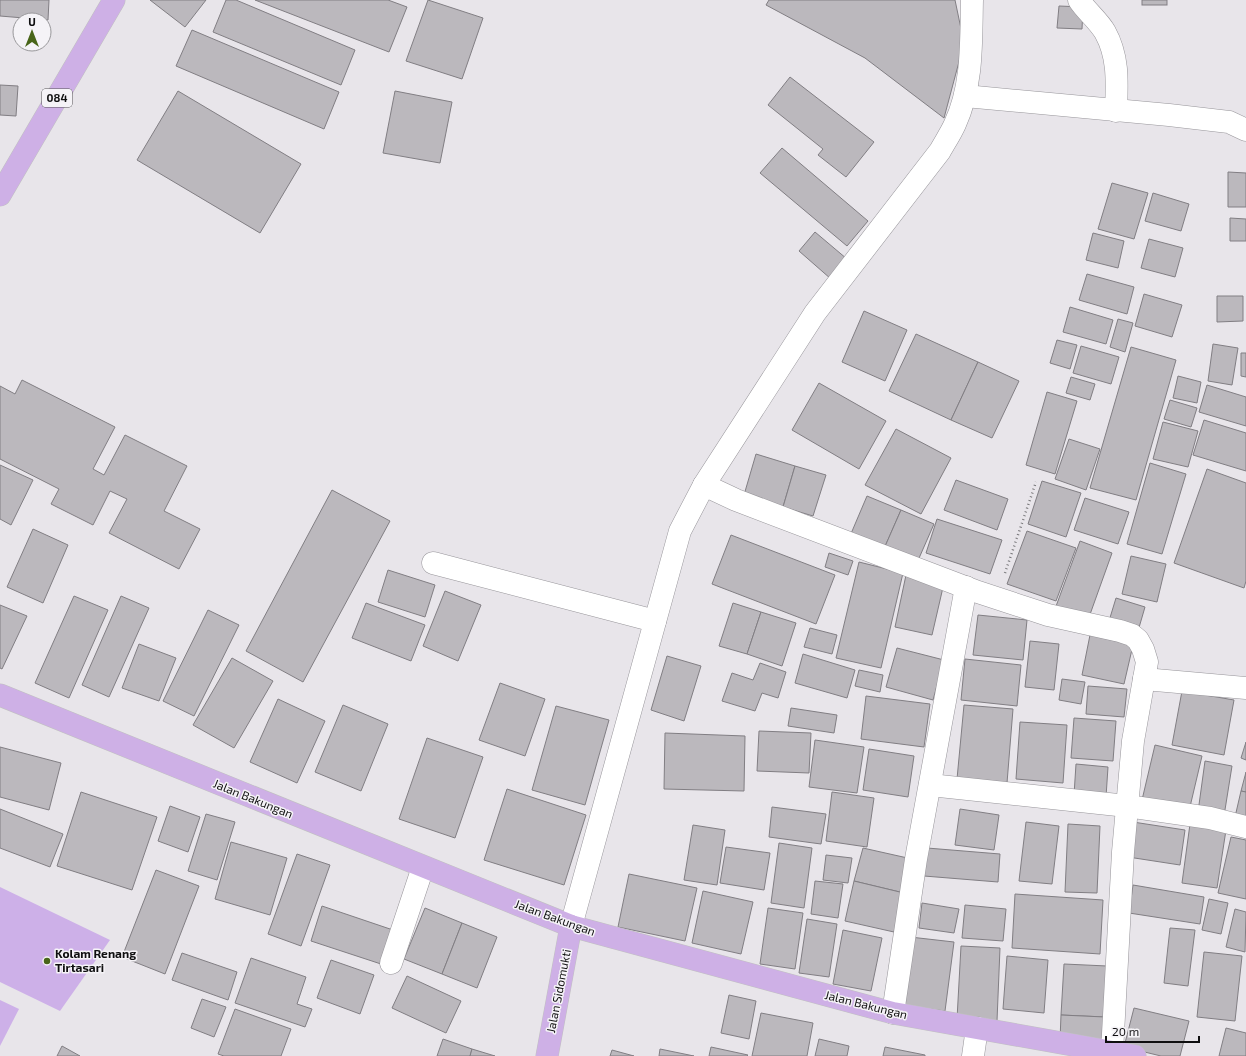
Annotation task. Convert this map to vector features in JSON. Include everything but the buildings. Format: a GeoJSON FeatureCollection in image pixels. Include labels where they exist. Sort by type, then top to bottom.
{"type":"FeatureCollection","features":[{"type":"Feature","properties":{"kind":"main road","name":"084"},"geometry":{"type":"LineString","coordinates":[[2,190],[114,0]]}},
{"type":"Feature","properties":{"kind":"main road","name":"Jalan Bakungan"},"geometry":{"type":"LineString","coordinates":[[0,695],[571,926],[893,1013],[977,1028],[1086,1052],[1112,1052],[1135,1056]]}},
{"type":"Feature","properties":{"kind":"main road","name":"Jalan Sidomukti"},"geometry":{"type":"LineString","coordinates":[[547,1056],[571,926]]}},
{"type":"Feature","properties":{"kind":"street"},"geometry":{"type":"LineString","coordinates":[[571,926],[680,531],[704,485],[815,313],[940,151],[955,124],[965,96],[970,60],[972,0]]}},
{"type":"Feature","properties":{"kind":"street"},"geometry":{"type":"LineString","coordinates":[[1079,0],[1104,31],[1111,47],[1118,73],[1116,111]]}},
{"type":"Feature","properties":{"kind":"street"},"geometry":{"type":"LineString","coordinates":[[965,96],[1229,122],[1246,130]]}},
{"type":"Feature","properties":{"kind":"street"},"geometry":{"type":"LineString","coordinates":[[704,485],[736,500],[997,598],[1048,615],[1132,635],[1143,649],[1147,662],[1133,741],[1127,806],[1112,1052]]}},
{"type":"Feature","properties":{"kind":"street"},"geometry":{"type":"LineString","coordinates":[[433,564],[655,621]]}},
{"type":"Feature","properties":{"kind":"street"},"geometry":{"type":"LineString","coordinates":[[893,1013],[916,858],[966,587]]}},
{"type":"Feature","properties":{"kind":"street"},"geometry":{"type":"LineString","coordinates":[[1144,679],[1246,688]]}},
{"type":"Feature","properties":{"kind":"street"},"geometry":{"type":"LineString","coordinates":[[930,785],[1127,806],[1210,818],[1246,827]]}},
{"type":"Feature","properties":{"kind":"street"},"geometry":{"type":"LineString","coordinates":[[390,963],[423,867]]}},
{"type":"Feature","properties":{"kind":"street"},"geometry":{"type":"LineString","coordinates":[[973,1056],[977,1028]]}},
{"type":"Feature","properties":{"kind":"path"},"geometry":{"type":"LineString","coordinates":[[997,598],[1036,482]]}},
{"type":"Feature","properties":{"kind":"shaded area","name":"Kolam Renang Tirtasari"},"geometry":{"type":"Polygon","coordinates":[[[0,887],[110,940],[60,1011],[0,982],[0,887]]]}},
{"type":"Feature","properties":{"kind":"shaded area"},"geometry":{"type":"Polygon","coordinates":[[[0,1000],[19,1009],[0,1046],[0,1000]]]}},
{"type":"Feature","properties":{"kind":"place","name":"Kolam Renang Tirtasari"},"geometry":{"type":"Point","coordinates":[47,961]}}]}
